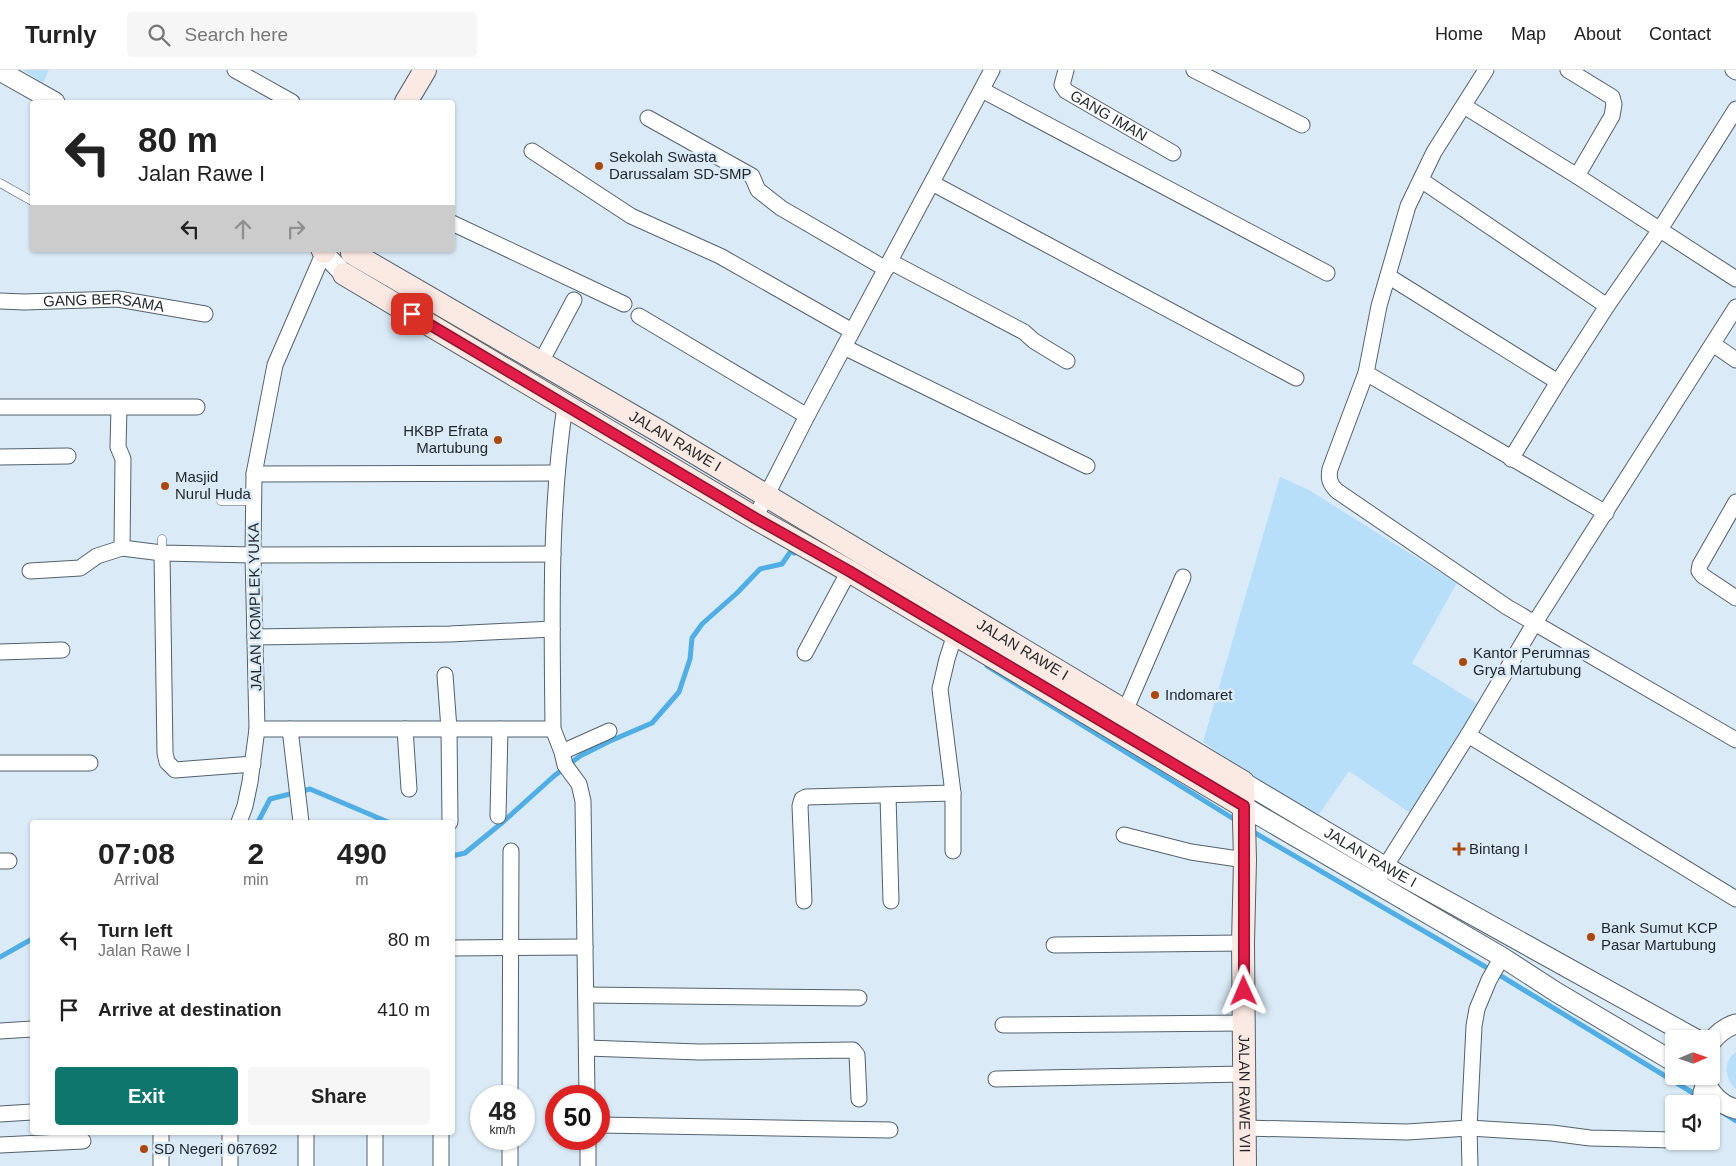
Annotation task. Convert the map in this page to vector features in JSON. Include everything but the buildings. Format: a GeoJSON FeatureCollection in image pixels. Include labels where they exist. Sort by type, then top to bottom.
{"type":"FeatureCollection","features":[{"type":"Feature","properties":{"kind":"main road"},"geometry":{"type":"LineString","coordinates":[[407,100],[425,70]]}},
{"type":"Feature","properties":{"kind":"main road","name":"JALAN RAWE I"},"geometry":{"type":"LineString","coordinates":[[348,263],[541,362],[1243,782]]}},
{"type":"Feature","properties":{"kind":"main road","name":"JALAN RAWE I"},"geometry":{"type":"LineString","coordinates":[[348,263],[565,406],[755,518],[846,578],[954,634],[1244,820]]}},
{"type":"Feature","properties":{"kind":"main road","name":"JALAN RAWE VII"},"geometry":{"type":"LineString","coordinates":[[1243,782],[1245,1166]]}},
{"type":"Feature","properties":{"kind":"street"},"geometry":{"type":"LineString","coordinates":[[235,70],[288,100]]}},
{"type":"Feature","properties":{"kind":"street"},"geometry":{"type":"LineString","coordinates":[[755,518],[807,416],[992,70]]}},
{"type":"Feature","properties":{"kind":"street","name":"GANG IMAN"},"geometry":{"type":"LineString","coordinates":[[1066,70],[1062,85],[1066,91],[1173,153]]}},
{"type":"Feature","properties":{"kind":"street"},"geometry":{"type":"LineString","coordinates":[[1194,70],[1302,125]]}},
{"type":"Feature","properties":{"kind":"street"},"geometry":{"type":"LineString","coordinates":[[1486,70],[1434,152],[1408,206],[1379,306],[1366,373],[1330,469],[1330,484],[1337,491],[1506,607],[1736,740]]}},
{"type":"Feature","properties":{"kind":"street"},"geometry":{"type":"LineString","coordinates":[[1568,70],[1605,91],[1612,97],[1614,104],[1612,116],[1577,176]]}},
{"type":"Feature","properties":{"kind":"street"},"geometry":{"type":"LineString","coordinates":[[0,71],[51,100]]}},
{"type":"Feature","properties":{"kind":"street"},"geometry":{"type":"LineString","coordinates":[[982,90],[1327,273]]}},
{"type":"Feature","properties":{"kind":"street"},"geometry":{"type":"LineString","coordinates":[[1464,106],[1577,176],[1659,231],[1736,279]]}},
{"type":"Feature","properties":{"kind":"street"},"geometry":{"type":"LineString","coordinates":[[1511,459],[1558,382],[1607,306],[1659,231],[1736,109]]}},
{"type":"Feature","properties":{"kind":"street"},"geometry":{"type":"LineString","coordinates":[[648,118],[752,176],[758,190],[781,208],[888,265],[1024,332],[1034,341],[1067,361]]}},
{"type":"Feature","properties":{"kind":"street"},"geometry":{"type":"LineString","coordinates":[[532,151],[631,216],[720,256],[852,331]]}},
{"type":"Feature","properties":{"kind":"street"},"geometry":{"type":"LineString","coordinates":[[1421,180],[1607,306]]}},
{"type":"Feature","properties":{"kind":"street"},"geometry":{"type":"LineString","coordinates":[[932,183],[1296,378]]}},
{"type":"Feature","properties":{"kind":"street"},"geometry":{"type":"LineString","coordinates":[[455,224],[624,304]]}},
{"type":"Feature","properties":{"kind":"street","name":"JALAN KOMPLEK YUKA"},"geometry":{"type":"LineString","coordinates":[[240,820],[245,806],[253,764],[256,729],[253,555],[254,474],[275,366],[323,252]]}},
{"type":"Feature","properties":{"kind":"street"},"geometry":{"type":"LineString","coordinates":[[325,252],[348,263]]}},
{"type":"Feature","properties":{"kind":"street"},"geometry":{"type":"LineString","coordinates":[[1388,276],[1558,382]]}},
{"type":"Feature","properties":{"kind":"street","name":"GANG BERSAMA"},"geometry":{"type":"LineString","coordinates":[[0,301],[118,300],[206,314]]}},
{"type":"Feature","properties":{"kind":"street"},"geometry":{"type":"LineString","coordinates":[[541,362],[574,300]]}},
{"type":"Feature","properties":{"kind":"street"},"geometry":{"type":"LineString","coordinates":[[1374,883],[1468,736],[1534,624],[1606,514],[1736,307]]}},
{"type":"Feature","properties":{"kind":"street"},"geometry":{"type":"LineString","coordinates":[[639,316],[807,416]]}},
{"type":"Feature","properties":{"kind":"street"},"geometry":{"type":"LineString","coordinates":[[1713,344],[1736,360]]}},
{"type":"Feature","properties":{"kind":"street"},"geometry":{"type":"LineString","coordinates":[[844,347],[1087,466]]}},
{"type":"Feature","properties":{"kind":"street"},"geometry":{"type":"LineString","coordinates":[[1366,373],[1606,514]]}},
{"type":"Feature","properties":{"kind":"street"},"geometry":{"type":"LineString","coordinates":[[565,406],[557,472],[553,554],[553,729],[563,759],[579,784],[583,801],[587,1085]]}},
{"type":"Feature","properties":{"kind":"street"},"geometry":{"type":"LineString","coordinates":[[0,408],[198,407]]}},
{"type":"Feature","properties":{"kind":"street"},"geometry":{"type":"LineString","coordinates":[[119,408],[118,447],[123,459],[122,548]]}},
{"type":"Feature","properties":{"kind":"street"},"geometry":{"type":"LineString","coordinates":[[0,457],[68,456]]}},
{"type":"Feature","properties":{"kind":"street"},"geometry":{"type":"LineString","coordinates":[[254,474],[557,472]]}},
{"type":"Feature","properties":{"kind":"street"},"geometry":{"type":"LineString","coordinates":[[1736,502],[1700,564],[1699,571],[1703,576],[1736,598]]}},
{"type":"Feature","properties":{"kind":"street"},"geometry":{"type":"LineString","coordinates":[[30,572],[80,568],[97,556],[122,548],[162,546],[253,555],[553,554]]}},
{"type":"Feature","properties":{"kind":"street"},"geometry":{"type":"LineString","coordinates":[[162,546],[165,753],[167,762],[175,770],[253,764]]}},
{"type":"Feature","properties":{"kind":"street"},"geometry":{"type":"LineString","coordinates":[[1125,711],[1183,577]]}},
{"type":"Feature","properties":{"kind":"street"},"geometry":{"type":"LineString","coordinates":[[806,652],[846,578]]}},
{"type":"Feature","properties":{"kind":"street"},"geometry":{"type":"LineString","coordinates":[[255,637],[450,634],[552,629]]}},
{"type":"Feature","properties":{"kind":"street"},"geometry":{"type":"LineString","coordinates":[[953,851],[953,793],[940,689],[954,634]]}},
{"type":"Feature","properties":{"kind":"street"},"geometry":{"type":"LineString","coordinates":[[0,652],[62,650]]}},
{"type":"Feature","properties":{"kind":"street"},"geometry":{"type":"LineString","coordinates":[[445,675],[449,729],[450,820]]}},
{"type":"Feature","properties":{"kind":"street"},"geometry":{"type":"LineString","coordinates":[[256,729],[553,729]]}},
{"type":"Feature","properties":{"kind":"street"},"geometry":{"type":"LineString","coordinates":[[290,729],[301,820]]}},
{"type":"Feature","properties":{"kind":"street"},"geometry":{"type":"LineString","coordinates":[[405,729],[409,789]]}},
{"type":"Feature","properties":{"kind":"street"},"geometry":{"type":"LineString","coordinates":[[498,816],[500,729]]}},
{"type":"Feature","properties":{"kind":"street"},"geometry":{"type":"LineString","coordinates":[[563,759],[609,731]]}},
{"type":"Feature","properties":{"kind":"street"},"geometry":{"type":"LineString","coordinates":[[1468,736],[1736,899]]}},
{"type":"Feature","properties":{"kind":"street"},"geometry":{"type":"LineString","coordinates":[[0,763],[90,763]]}},
{"type":"Feature","properties":{"kind":"street","name":"JALAN RAWE I"},"geometry":{"type":"LineString","coordinates":[[1243,782],[1384,866],[1680,1030]]}},
{"type":"Feature","properties":{"kind":"street"},"geometry":{"type":"LineString","coordinates":[[804,901],[800,800],[806,797],[953,793]]}},
{"type":"Feature","properties":{"kind":"street"},"geometry":{"type":"LineString","coordinates":[[888,796],[891,901]]}},
{"type":"Feature","properties":{"kind":"street","name":"JALAN RAWE I"},"geometry":{"type":"LineString","coordinates":[[1244,820],[1374,883],[1496,967],[1556,992],[1665,1057]]}},
{"type":"Feature","properties":{"kind":"street"},"geometry":{"type":"LineString","coordinates":[[1124,835],[1191,852],[1244,860]]}},
{"type":"Feature","properties":{"kind":"street"},"geometry":{"type":"LineString","coordinates":[[510,1085],[511,851]]}},
{"type":"Feature","properties":{"kind":"street"},"geometry":{"type":"LineString","coordinates":[[1054,946],[1243,943]]}},
{"type":"Feature","properties":{"kind":"street"},"geometry":{"type":"LineString","coordinates":[[455,948],[585,947]]}},
{"type":"Feature","properties":{"kind":"street"},"geometry":{"type":"LineString","coordinates":[[1470,1166],[1469,1128],[1474,1026],[1477,1008],[1496,967]]}},
{"type":"Feature","properties":{"kind":"street"},"geometry":{"type":"LineString","coordinates":[[586,995],[859,998]]}},
{"type":"Feature","properties":{"kind":"street"},"geometry":{"type":"LineString","coordinates":[[1003,1025],[1244,1023]]}},
{"type":"Feature","properties":{"kind":"street"},"geometry":{"type":"LineString","coordinates":[[1720,1032],[1736,1024]]}},
{"type":"Feature","properties":{"kind":"street"},"geometry":{"type":"LineString","coordinates":[[0,1031],[30,1030]]}},
{"type":"Feature","properties":{"kind":"street"},"geometry":{"type":"LineString","coordinates":[[586,1048],[699,1052],[853,1050],[856,1054],[859,1099]]}},
{"type":"Feature","properties":{"kind":"street"},"geometry":{"type":"LineString","coordinates":[[996,1079],[1244,1074]]}},
{"type":"Feature","properties":{"kind":"street"},"geometry":{"type":"LineString","coordinates":[[1702,1088],[1713,1094],[1720,1102],[1736,1109]]}},
{"type":"Feature","properties":{"kind":"street"},"geometry":{"type":"LineString","coordinates":[[0,1114],[30,1112]]}},
{"type":"Feature","properties":{"kind":"street"},"geometry":{"type":"LineString","coordinates":[[610,1125],[890,1130]]}},
{"type":"Feature","properties":{"kind":"street"},"geometry":{"type":"LineString","coordinates":[[1245,1128],[1390,1132],[1421,1132],[1469,1128],[1552,1133],[1590,1138],[1665,1140]]}},
{"type":"Feature","properties":{"kind":"street"},"geometry":{"type":"LineString","coordinates":[[161,1135],[161,1166]]}},
{"type":"Feature","properties":{"kind":"street"},"geometry":{"type":"LineString","coordinates":[[230,1135],[230,1166]]}},
{"type":"Feature","properties":{"kind":"street"},"geometry":{"type":"LineString","coordinates":[[306,1135],[306,1166]]}},
{"type":"Feature","properties":{"kind":"street"},"geometry":{"type":"LineString","coordinates":[[375,1135],[375,1166]]}},
{"type":"Feature","properties":{"kind":"street"},"geometry":{"type":"LineString","coordinates":[[441,1135],[441,1166]]}},
{"type":"Feature","properties":{"kind":"street"},"geometry":{"type":"LineString","coordinates":[[0,1144],[83,1141]]}},
{"type":"Feature","properties":{"kind":"street"},"geometry":{"type":"LineString","coordinates":[[510,1150],[510,1166]]}},
{"type":"Feature","properties":{"kind":"street"},"geometry":{"type":"LineString","coordinates":[[588,1150],[588,1166]]}},
{"type":"Feature","properties":{"kind":"lane"},"geometry":{"type":"LineString","coordinates":[[0,183],[30,200]]}},
{"type":"Feature","properties":{"kind":"lane"},"geometry":{"type":"LineString","coordinates":[[221,501],[254,501]]}},
{"type":"Feature","properties":{"kind":"shaded area"},"geometry":{"type":"Polygon","coordinates":[[[23,70],[49,70],[43,83],[23,70]]]}},
{"type":"Feature","properties":{"kind":"shaded area"},"geometry":{"type":"Polygon","coordinates":[[[1280,477],[1309,490],[1457,583],[1412,663],[1478,704],[1410,813],[1349,771],[1316,819],[1203,742],[1280,477]]]}},
{"type":"Feature","properties":{"kind":"shaded area"},"geometry":{"type":"Polygon","coordinates":[[[1736,1052],[1736,1089],[1727,1076],[1727,1065],[1736,1052]]]}},
{"type":"Feature","properties":{"kind":"waterway"},"geometry":{"type":"LineString","coordinates":[[455,855],[465,853],[580,756],[652,723],[679,692],[690,659],[692,638],[702,624],[737,593],[760,569],[782,564],[791,551],[794,553]]}},
{"type":"Feature","properties":{"kind":"waterway"},"geometry":{"type":"LineString","coordinates":[[987,666],[1237,821]]}},
{"type":"Feature","properties":{"kind":"waterway"},"geometry":{"type":"LineString","coordinates":[[259,820],[270,799],[310,789],[383,820]]}},
{"type":"Feature","properties":{"kind":"waterway"},"geometry":{"type":"LineString","coordinates":[[1250,830],[1496,973],[1696,1095]]}},
{"type":"Feature","properties":{"kind":"waterway"},"geometry":{"type":"LineString","coordinates":[[0,957],[30,940]]}},
{"type":"Feature","properties":{"kind":"waterway"},"geometry":{"type":"LineString","coordinates":[[1720,1111],[1736,1121]]}},
{"type":"Feature","properties":{"kind":"place","name":"Sekolah Swasta Darussalam SD-SMP"},"geometry":{"type":"Point","coordinates":[599,166]}},
{"type":"Feature","properties":{"kind":"place","name":"HKBP Efrata Martubung"},"geometry":{"type":"Point","coordinates":[498,440]}},
{"type":"Feature","properties":{"kind":"place","name":"Masjid Nurul Huda"},"geometry":{"type":"Point","coordinates":[165,486]}},
{"type":"Feature","properties":{"kind":"place","name":"Kantor Perumnas Grya Martubung"},"geometry":{"type":"Point","coordinates":[1463,662]}},
{"type":"Feature","properties":{"kind":"place","name":"Indomaret"},"geometry":{"type":"Point","coordinates":[1155,695]}},
{"type":"Feature","properties":{"kind":"place","name":"Bintang I"},"geometry":{"type":"Point","coordinates":[1459,849]}},
{"type":"Feature","properties":{"kind":"place","name":"Bank Sumut KCP Pasar Martubung"},"geometry":{"type":"Point","coordinates":[1591,937]}},
{"type":"Feature","properties":{"kind":"place","name":"SD Negeri 067692"},"geometry":{"type":"Point","coordinates":[144,1149]}},
{"type":"Feature","properties":{"kind":"route"},"geometry":{"type":"LineString","coordinates":[[412,314],[1244,806],[1244,991]]}}]}
